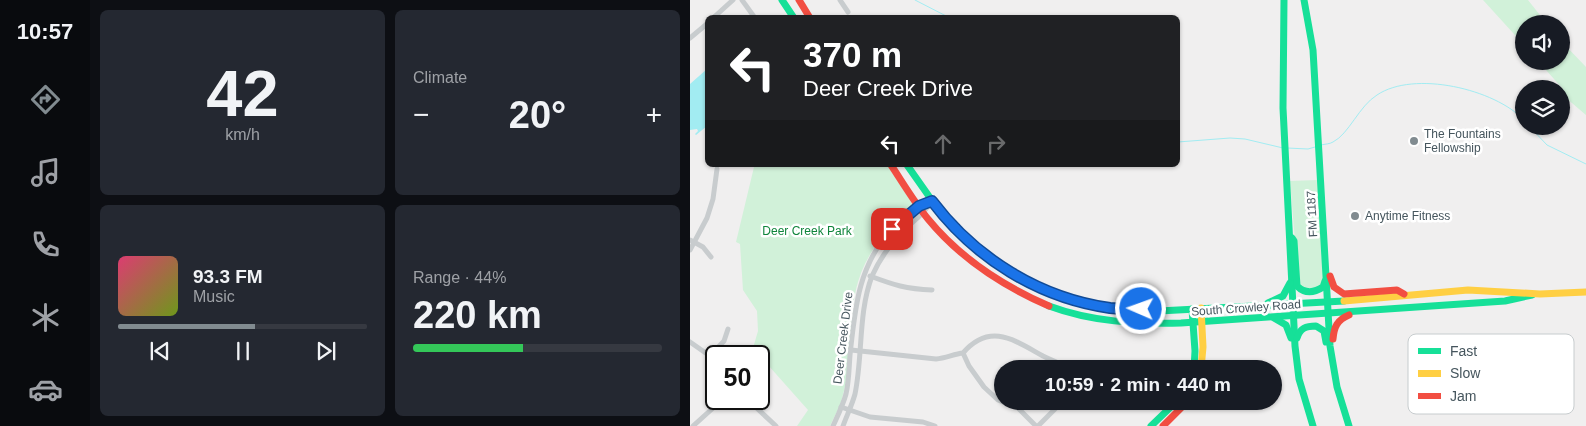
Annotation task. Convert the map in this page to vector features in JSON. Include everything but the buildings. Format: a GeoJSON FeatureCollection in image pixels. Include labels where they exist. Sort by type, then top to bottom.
{"type":"FeatureCollection","features":[{"type":"Feature","properties":{"kind":"main road"},"geometry":{"type":"LineString","coordinates":[[782,0],[792,15]]}},
{"type":"Feature","properties":{"kind":"main road"},"geometry":{"type":"LineString","coordinates":[[799,0],[808,15]]}},
{"type":"Feature","properties":{"kind":"main road","name":"FM 1187"},"geometry":{"type":"LineString","coordinates":[[1284,0],[1283,108],[1292,304],[1299,379],[1313,426]]}},
{"type":"Feature","properties":{"kind":"main road","name":"FM 1187"},"geometry":{"type":"LineString","coordinates":[[1304,0],[1312,50],[1317,106],[1330,346],[1337,387],[1349,425]]}},
{"type":"Feature","properties":{"kind":"main road","name":"South Crowley Road"},"geometry":{"type":"LineString","coordinates":[[892,167],[935,228],[955,247],[995,278],[1049,306],[1093,319],[1154,324],[1202,322],[1505,302],[1540,294]]}},
{"type":"Feature","properties":{"kind":"main road","name":"South Crowley Road"},"geometry":{"type":"LineString","coordinates":[[908,167],[932,201],[965,239],[983,254],[1022,278],[1056,294],[1110,308],[1159,311],[1328,302],[1482,290],[1540,294],[1586,292]]}},
{"type":"Feature","properties":{"kind":"main road"},"geometry":{"type":"LineString","coordinates":[[1322,195],[1326,201],[1330,276],[1334,288],[1348,294],[1397,290],[1404,295]]}},
{"type":"Feature","properties":{"kind":"main road"},"geometry":{"type":"LineString","coordinates":[[1290,234],[1294,241],[1296,281],[1299,288],[1305,292],[1317,291],[1324,285],[1326,275]]}},
{"type":"Feature","properties":{"kind":"main road"},"geometry":{"type":"LineString","coordinates":[[1265,305],[1283,296],[1292,280]]}},
{"type":"Feature","properties":{"kind":"main road"},"geometry":{"type":"LineString","coordinates":[[1440,292],[1441,305]]}},
{"type":"Feature","properties":{"kind":"main road"},"geometry":{"type":"LineString","coordinates":[[1072,313],[1076,300]]}},
{"type":"Feature","properties":{"kind":"main road"},"geometry":{"type":"LineString","coordinates":[[1192,308],[1194,360]]}},
{"type":"Feature","properties":{"kind":"main road"},"geometry":{"type":"LineString","coordinates":[[1201,308],[1202,360]]}},
{"type":"Feature","properties":{"kind":"main road"},"geometry":{"type":"LineString","coordinates":[[1330,346],[1333,342],[1336,323],[1344,316],[1356,312]]}},
{"type":"Feature","properties":{"kind":"main road"},"geometry":{"type":"LineString","coordinates":[[1271,317],[1280,320],[1290,331],[1296,375],[1299,379]]}},
{"type":"Feature","properties":{"kind":"main road"},"geometry":{"type":"LineString","coordinates":[[1295,346],[1298,333],[1303,328],[1316,326],[1324,330],[1334,393],[1343,420],[1349,425]]}},
{"type":"Feature","properties":{"kind":"main road"},"geometry":{"type":"LineString","coordinates":[[1151,426],[1168,410]]}},
{"type":"Feature","properties":{"kind":"main road"},"geometry":{"type":"LineString","coordinates":[[1163,426],[1179,410]]}},
{"type":"Feature","properties":{"kind":"street"},"geometry":{"type":"LineString","coordinates":[[716,15],[733,0]]}},
{"type":"Feature","properties":{"kind":"street"},"geometry":{"type":"LineString","coordinates":[[742,0],[753,15]]}},
{"type":"Feature","properties":{"kind":"street"},"geometry":{"type":"LineString","coordinates":[[840,0],[848,12]]}},
{"type":"Feature","properties":{"kind":"street"},"geometry":{"type":"LineString","coordinates":[[690,38],[705,25]]}},
{"type":"Feature","properties":{"kind":"street"},"geometry":{"type":"LineString","coordinates":[[690,250],[692,241],[707,218],[713,199],[717,169]]}},
{"type":"Feature","properties":{"kind":"street","name":"Deer Creek Drive"},"geometry":{"type":"LineString","coordinates":[[833,426],[846,393],[858,292],[864,274],[872,256],[884,238],[901,220],[919,206],[932,201]]}},
{"type":"Feature","properties":{"kind":"street","name":"Deer Creek Drive"},"geometry":{"type":"LineString","coordinates":[[843,426],[850,410],[856,386],[866,301],[872,277],[880,260],[891,244],[924,213],[932,201]]}},
{"type":"Feature","properties":{"kind":"street"},"geometry":{"type":"LineString","coordinates":[[692,241],[703,247],[711,257]]}},
{"type":"Feature","properties":{"kind":"street"},"geometry":{"type":"LineString","coordinates":[[864,274],[898,287],[932,290]]}},
{"type":"Feature","properties":{"kind":"street"},"geometry":{"type":"LineString","coordinates":[[720,345],[724,341],[728,329]]}},
{"type":"Feature","properties":{"kind":"street"},"geometry":{"type":"LineString","coordinates":[[851,350],[936,359],[963,353],[971,344],[978,340],[992,336],[1001,336],[1014,340],[1051,360]]}},
{"type":"Feature","properties":{"kind":"street"},"geometry":{"type":"LineString","coordinates":[[690,342],[705,352]]}},
{"type":"Feature","properties":{"kind":"street"},"geometry":{"type":"LineString","coordinates":[[963,353],[969,366],[984,387],[998,400],[1018,408],[1037,426],[1054,410]]}},
{"type":"Feature","properties":{"kind":"street"},"geometry":{"type":"LineString","coordinates":[[842,407],[870,417],[923,422],[935,426]]}},
{"type":"Feature","properties":{"kind":"street"},"geometry":{"type":"LineString","coordinates":[[693,426],[711,410]]}},
{"type":"Feature","properties":{"kind":"street"},"geometry":{"type":"LineString","coordinates":[[759,410],[776,426]]}},
{"type":"Feature","properties":{"kind":"green space"},"geometry":{"type":"Polygon","coordinates":[[[1483,0],[1528,0],[1540,15],[1515,15],[1515,35],[1483,0]]]}},
{"type":"Feature","properties":{"kind":"green space"},"geometry":{"type":"Polygon","coordinates":[[[1570,50],[1586,67],[1586,115],[1570,101],[1570,80],[1555,80],[1546,70],[1570,70],[1570,50]]]}},
{"type":"Feature","properties":{"kind":"green space","name":"Deer Creek Park"},"geometry":{"type":"Polygon","coordinates":[[[754,167],[888,167],[912,203],[908,211],[892,225],[876,244],[861,273],[853,305],[845,389],[830,426],[797,426],[808,410],[770,367],[770,345],[754,345],[758,331],[757,311],[743,290],[740,244],[736,242],[754,167]]]}},
{"type":"Feature","properties":{"kind":"green space"},"geometry":{"type":"Polygon","coordinates":[[[1318,180],[1323,282],[1319,288],[1307,290],[1300,285],[1298,277],[1290,181],[1318,180]]]}},
{"type":"Feature","properties":{"kind":"water"},"geometry":{"type":"Polygon","coordinates":[[[705,71],[705,128],[696,135],[697,129],[690,130],[690,84],[705,71]]]}},
{"type":"Feature","properties":{"kind":"waterway"},"geometry":{"type":"LineString","coordinates":[[915,0],[944,15]]}},
{"type":"Feature","properties":{"kind":"waterway"},"geometry":{"type":"LineString","coordinates":[[1321,145],[1332,143],[1339,138],[1365,106],[1377,95],[1393,88],[1412,84],[1454,86],[1494,100],[1515,112]]}},
{"type":"Feature","properties":{"kind":"waterway"},"geometry":{"type":"LineString","coordinates":[[1538,135],[1547,145],[1586,164]]}},
{"type":"Feature","properties":{"kind":"waterway"},"geometry":{"type":"LineString","coordinates":[[1180,142],[1230,138],[1245,139],[1283,148]]}},
{"type":"Feature","properties":{"kind":"waterway"},"geometry":{"type":"LineString","coordinates":[[1287,148],[1308,149],[1315,147]]}},
{"type":"Feature","properties":{"kind":"traffic: fast"},"geometry":{"type":"LineString","coordinates":[[782,0],[792,15]]}},
{"type":"Feature","properties":{"kind":"traffic: fast"},"geometry":{"type":"LineString","coordinates":[[1284,0],[1283,108],[1295,346],[1299,379],[1313,426]]}},
{"type":"Feature","properties":{"kind":"traffic: fast"},"geometry":{"type":"LineString","coordinates":[[1304,0],[1313,50],[1330,346],[1337,387],[1349,426]]}},
{"type":"Feature","properties":{"kind":"traffic: fast"},"geometry":{"type":"LineString","coordinates":[[908,167],[945,219],[965,239],[983,254],[1022,279],[1056,294],[1110,308],[1159,311],[1344,301]]}},
{"type":"Feature","properties":{"kind":"traffic: fast"},"geometry":{"type":"LineString","coordinates":[[1292,238],[1294,241],[1297,286],[1306,291],[1313,291],[1323,287],[1325,281]]}},
{"type":"Feature","properties":{"kind":"traffic: fast"},"geometry":{"type":"LineString","coordinates":[[1268,303],[1283,296],[1290,283]]}},
{"type":"Feature","properties":{"kind":"traffic: fast"},"geometry":{"type":"LineString","coordinates":[[1049,306],[1098,319],[1147,323],[1181,323],[1505,301],[1532,295]]}},
{"type":"Feature","properties":{"kind":"traffic: fast"},"geometry":{"type":"LineString","coordinates":[[1192,309],[1194,360]]}},
{"type":"Feature","properties":{"kind":"traffic: fast"},"geometry":{"type":"LineString","coordinates":[[1274,318],[1286,325],[1291,338]]}},
{"type":"Feature","properties":{"kind":"traffic: fast"},"geometry":{"type":"LineString","coordinates":[[1297,338],[1304,328],[1316,326],[1324,331],[1326,342]]}},
{"type":"Feature","properties":{"kind":"traffic: fast"},"geometry":{"type":"LineString","coordinates":[[1151,426],[1168,410]]}},
{"type":"Feature","properties":{"kind":"traffic: slow"},"geometry":{"type":"LineString","coordinates":[[1344,301],[1468,290],[1540,294],[1586,292]]}},
{"type":"Feature","properties":{"kind":"traffic: slow"},"geometry":{"type":"LineString","coordinates":[[1201,308],[1202,360]]}},
{"type":"Feature","properties":{"kind":"traffic: jam"},"geometry":{"type":"LineString","coordinates":[[799,0],[808,15]]}},
{"type":"Feature","properties":{"kind":"traffic: jam"},"geometry":{"type":"LineString","coordinates":[[892,167],[923,213],[954,246],[983,270],[1049,306]]}},
{"type":"Feature","properties":{"kind":"traffic: jam"},"geometry":{"type":"LineString","coordinates":[[1330,276],[1334,287],[1344,294],[1397,290],[1404,294]]}},
{"type":"Feature","properties":{"kind":"traffic: jam"},"geometry":{"type":"LineString","coordinates":[[1333,339],[1337,324],[1349,315]]}},
{"type":"Feature","properties":{"kind":"traffic: jam"},"geometry":{"type":"LineString","coordinates":[[1163,426],[1179,410]]}},
{"type":"Feature","properties":{"kind":"place","name":"The Fountains Fellowship"},"geometry":{"type":"Point","coordinates":[1414,141]}},
{"type":"Feature","properties":{"kind":"place","name":"Anytime Fitness"},"geometry":{"type":"Point","coordinates":[1355,216]}},
{"type":"Feature","properties":{"kind":"route"},"geometry":{"type":"LineString","coordinates":[[892,229],[919,206],[932,201],[945,219],[965,239],[1002,267],[1022,278],[1056,294],[1076,300],[1110,308],[1141,309]]}}]}
